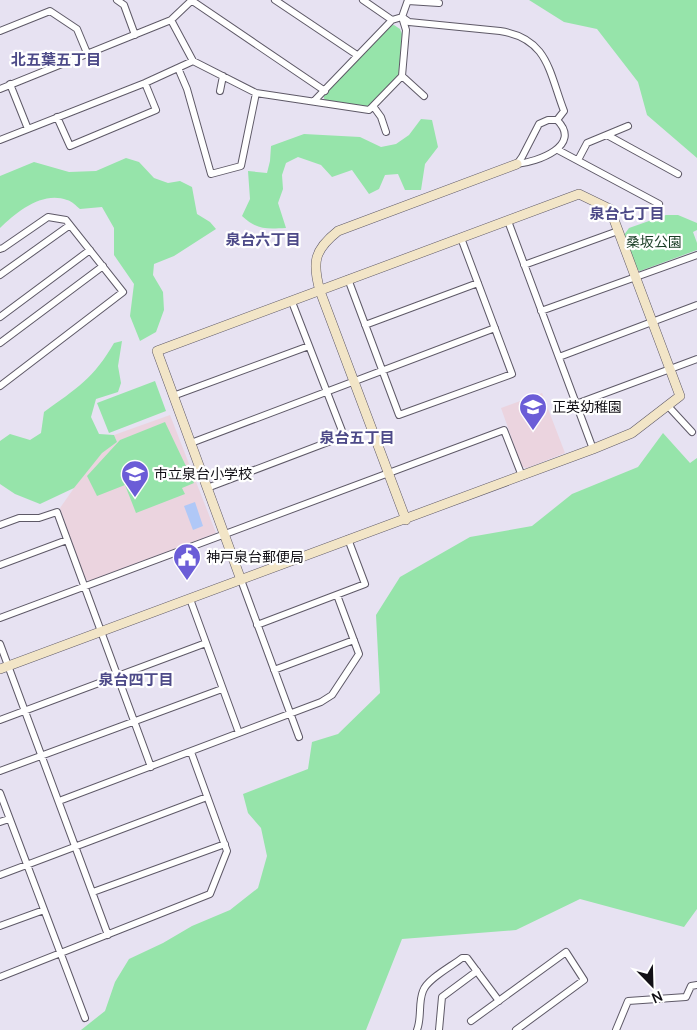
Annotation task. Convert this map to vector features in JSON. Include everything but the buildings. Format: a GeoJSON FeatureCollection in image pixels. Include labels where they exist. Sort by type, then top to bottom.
{"type":"FeatureCollection","features":[{"type":"Feature","properties":{"kind":"street"},"geometry":{"type":"LineString","coordinates":[[116,0],[124,5],[134,34]]}},
{"type":"Feature","properties":{"kind":"street"},"geometry":{"type":"LineString","coordinates":[[0,89],[171,20],[192,0],[324,91]]}},
{"type":"Feature","properties":{"kind":"street"},"geometry":{"type":"LineString","coordinates":[[275,0],[357,55]]}},
{"type":"Feature","properties":{"kind":"street"},"geometry":{"type":"LineString","coordinates":[[363,0],[392,20]]}},
{"type":"Feature","properties":{"kind":"street"},"geometry":{"type":"LineString","coordinates":[[171,20],[194,61],[256,93],[368,110],[402,76],[406,30],[402,16],[408,0],[439,3]]}},
{"type":"Feature","properties":{"kind":"street"},"geometry":{"type":"LineString","coordinates":[[0,31],[50,11],[77,29],[87,53]]}},
{"type":"Feature","properties":{"kind":"street"},"geometry":{"type":"LineString","coordinates":[[314,101],[392,20],[402,16]]}},
{"type":"Feature","properties":{"kind":"street"},"geometry":{"type":"LineString","coordinates":[[402,16],[409,22],[514,33],[526,38],[537,47],[544,57],[564,111],[557,120]]}},
{"type":"Feature","properties":{"kind":"street"},"geometry":{"type":"LineString","coordinates":[[0,140],[145,83],[194,61]]}},
{"type":"Feature","properties":{"kind":"street"},"geometry":{"type":"LineString","coordinates":[[178,68],[187,89],[211,174],[242,166],[256,93]]}},
{"type":"Feature","properties":{"kind":"street"},"geometry":{"type":"LineString","coordinates":[[220,91],[223,76]]}},
{"type":"Feature","properties":{"kind":"street"},"geometry":{"type":"LineString","coordinates":[[402,76],[424,96]]}},
{"type":"Feature","properties":{"kind":"street"},"geometry":{"type":"LineString","coordinates":[[57,117],[70,146],[156,110],[145,83]]}},
{"type":"Feature","properties":{"kind":"street"},"geometry":{"type":"LineString","coordinates":[[10,84],[28,129]]}},
{"type":"Feature","properties":{"kind":"street"},"geometry":{"type":"LineString","coordinates":[[373,106],[381,117],[386,132]]}},
{"type":"Feature","properties":{"kind":"street"},"geometry":{"type":"LineString","coordinates":[[406,520],[320,291],[315,273],[316,260],[326,241],[338,231],[517,164],[528,163],[558,150],[563,142],[565,133],[562,125],[557,120],[548,120],[539,124],[517,164]]}},
{"type":"Feature","properties":{"kind":"street"},"geometry":{"type":"LineString","coordinates":[[578,160],[588,143],[628,126]]}},
{"type":"Feature","properties":{"kind":"street"},"geometry":{"type":"LineString","coordinates":[[607,135],[678,174]]}},
{"type":"Feature","properties":{"kind":"street"},"geometry":{"type":"LineString","coordinates":[[558,150],[659,204]]}},
{"type":"Feature","properties":{"kind":"street"},"geometry":{"type":"LineString","coordinates":[[4,667],[190,599],[241,580],[348,539],[406,520],[593,449],[632,433],[668,406],[680,396],[610,209],[580,194],[157,351],[224,533],[241,580],[257,625],[299,736]]}},
{"type":"Feature","properties":{"kind":"street"},"geometry":{"type":"LineString","coordinates":[[0,249],[48,217],[66,220],[123,292],[0,386]]}},
{"type":"Feature","properties":{"kind":"street"},"geometry":{"type":"LineString","coordinates":[[508,221],[593,449]]}},
{"type":"Feature","properties":{"kind":"street"},"geometry":{"type":"LineString","coordinates":[[0,275],[70,225]]}},
{"type":"Feature","properties":{"kind":"street"},"geometry":{"type":"LineString","coordinates":[[524,266],[618,231]]}},
{"type":"Feature","properties":{"kind":"street"},"geometry":{"type":"LineString","coordinates":[[348,279],[399,415],[512,374],[461,238]]}},
{"type":"Feature","properties":{"kind":"street"},"geometry":{"type":"LineString","coordinates":[[0,317],[90,250]]}},
{"type":"Feature","properties":{"kind":"street"},"geometry":{"type":"LineString","coordinates":[[542,311],[697,255]]}},
{"type":"Feature","properties":{"kind":"street"},"geometry":{"type":"LineString","coordinates":[[0,343],[103,266]]}},
{"type":"Feature","properties":{"kind":"street"},"geometry":{"type":"LineString","coordinates":[[365,325],[478,283]]}},
{"type":"Feature","properties":{"kind":"street"},"geometry":{"type":"LineString","coordinates":[[207,488],[344,436],[292,302]]}},
{"type":"Feature","properties":{"kind":"street"},"geometry":{"type":"LineString","coordinates":[[559,357],[697,305]]}},
{"type":"Feature","properties":{"kind":"street"},"geometry":{"type":"LineString","coordinates":[[191,443],[495,328]]}},
{"type":"Feature","properties":{"kind":"street"},"geometry":{"type":"LineString","coordinates":[[173,396],[309,346]]}},
{"type":"Feature","properties":{"kind":"street"},"geometry":{"type":"LineString","coordinates":[[576,404],[697,359]]}},
{"type":"Feature","properties":{"kind":"street"},"geometry":{"type":"LineString","coordinates":[[668,406],[692,432]]}},
{"type":"Feature","properties":{"kind":"street"},"geometry":{"type":"LineString","coordinates":[[0,618],[504,430],[522,476]]}},
{"type":"Feature","properties":{"kind":"street"},"geometry":{"type":"LineString","coordinates":[[0,525],[19,518],[39,518],[57,512],[151,767]]}},
{"type":"Feature","properties":{"kind":"street"},"geometry":{"type":"LineString","coordinates":[[257,625],[364,584],[348,539]]}},
{"type":"Feature","properties":{"kind":"street"},"geometry":{"type":"LineString","coordinates":[[0,565],[67,540]]}},
{"type":"Feature","properties":{"kind":"street"},"geometry":{"type":"LineString","coordinates":[[59,801],[321,702],[332,695],[359,654],[337,595]]}},
{"type":"Feature","properties":{"kind":"street"},"geometry":{"type":"LineString","coordinates":[[190,599],[239,733]]}},
{"type":"Feature","properties":{"kind":"street"},"geometry":{"type":"LineString","coordinates":[[274,670],[354,640]]}},
{"type":"Feature","properties":{"kind":"street"},"geometry":{"type":"LineString","coordinates":[[0,720],[206,643]]}},
{"type":"Feature","properties":{"kind":"street"},"geometry":{"type":"LineString","coordinates":[[0,644],[4,667],[24,710],[42,756],[108,935]]}},
{"type":"Feature","properties":{"kind":"street"},"geometry":{"type":"LineString","coordinates":[[0,771],[222,689]]}},
{"type":"Feature","properties":{"kind":"street"},"geometry":{"type":"LineString","coordinates":[[0,977],[210,894],[228,851],[191,752]]}},
{"type":"Feature","properties":{"kind":"street"},"geometry":{"type":"LineString","coordinates":[[0,793],[85,1018]]}},
{"type":"Feature","properties":{"kind":"street"},"geometry":{"type":"LineString","coordinates":[[0,875],[207,797]]}},
{"type":"Feature","properties":{"kind":"street"},"geometry":{"type":"LineString","coordinates":[[0,822],[10,819]]}},
{"type":"Feature","properties":{"kind":"street"},"geometry":{"type":"LineString","coordinates":[[93,892],[225,844]]}},
{"type":"Feature","properties":{"kind":"street"},"geometry":{"type":"LineString","coordinates":[[0,926],[44,910]]}},
{"type":"Feature","properties":{"kind":"street"},"geometry":{"type":"LineString","coordinates":[[471,1021],[566,952],[584,980],[516,1030]]}},
{"type":"Feature","properties":{"kind":"street"},"geometry":{"type":"LineString","coordinates":[[417,1030],[420,1023],[422,992],[427,984],[462,958],[467,958],[499,1001]]}},
{"type":"Feature","properties":{"kind":"street"},"geometry":{"type":"LineString","coordinates":[[439,1030],[442,997],[477,971]]}},
{"type":"Feature","properties":{"kind":"street"},"geometry":{"type":"LineString","coordinates":[[616,1030],[628,1001],[686,997],[691,986],[697,985]]}},
{"type":"Feature","properties":{"kind":"shaded area","name":"正英幼稚園"},"geometry":{"type":"Polygon","coordinates":[[[542,393],[565,453],[527,468],[522,467],[501,408],[542,393]]]}},
{"type":"Feature","properties":{"kind":"shaded area","name":"市立泉台小学校"},"geometry":{"type":"Polygon","coordinates":[[[170,415],[216,533],[89,581],[85,579],[60,508],[101,453],[117,442],[114,435],[170,415]]]}},
{"type":"Feature","properties":{"kind":"green space"},"geometry":{"type":"Polygon","coordinates":[[[529,0],[697,0],[697,158],[647,115],[638,82],[597,29],[564,22],[529,0]]]}},
{"type":"Feature","properties":{"kind":"green space"},"geometry":{"type":"Polygon","coordinates":[[[394,25],[400,29],[402,34],[399,74],[366,109],[325,101],[323,95],[388,26],[394,25]]]}},
{"type":"Feature","properties":{"kind":"green space"},"geometry":{"type":"Polygon","coordinates":[[[421,119],[432,120],[438,147],[425,164],[421,190],[405,190],[398,174],[385,175],[379,189],[369,194],[352,170],[332,177],[321,165],[298,157],[286,163],[282,175],[283,189],[278,203],[286,228],[262,228],[247,221],[242,216],[250,199],[248,171],[267,173],[271,146],[304,134],[360,137],[381,147],[396,144],[409,135],[421,119]]]}},
{"type":"Feature","properties":{"kind":"green space"},"geometry":{"type":"Polygon","coordinates":[[[126,158],[139,162],[154,178],[168,183],[180,181],[192,187],[197,214],[210,222],[216,229],[174,256],[154,264],[153,275],[163,292],[164,310],[156,332],[140,341],[130,316],[134,284],[114,255],[114,228],[102,207],[80,209],[72,202],[58,198],[48,198],[22,210],[0,228],[0,176],[34,162],[69,172],[96,171],[126,158]]]}},
{"type":"Feature","properties":{"kind":"green space","name":"桑坂公園"},"geometry":{"type":"Polygon","coordinates":[[[666,215],[678,215],[697,223],[697,230],[693,232],[697,243],[697,250],[640,271],[636,269],[624,235],[629,228],[666,215]]]}},
{"type":"Feature","properties":{"kind":"green space"},"geometry":{"type":"Polygon","coordinates":[[[122,341],[118,366],[121,383],[118,392],[96,399],[91,417],[99,434],[114,435],[117,442],[102,453],[74,488],[40,504],[15,494],[0,484],[0,441],[10,434],[30,440],[41,433],[44,412],[84,382],[107,355],[114,343],[122,341]]]}},
{"type":"Feature","properties":{"kind":"green space"},"geometry":{"type":"Polygon","coordinates":[[[155,381],[166,411],[109,433],[97,403],[155,381]]]}},
{"type":"Feature","properties":{"kind":"green space"},"geometry":{"type":"Polygon","coordinates":[[[165,422],[194,483],[182,488],[185,494],[136,513],[125,485],[97,496],[87,476],[120,440],[165,422]]]}},
{"type":"Feature","properties":{"kind":"green space"},"geometry":{"type":"Polygon","coordinates":[[[663,433],[690,463],[697,458],[697,909],[684,927],[580,899],[516,930],[402,939],[366,1030],[81,1030],[105,1011],[115,982],[129,959],[163,943],[192,926],[230,910],[258,888],[267,856],[261,828],[248,813],[243,794],[308,769],[312,742],[338,734],[380,693],[376,615],[400,577],[470,537],[532,526],[572,494],[638,467],[663,433]]]}},
{"type":"Feature","properties":{"kind":"water"},"geometry":{"type":"Polygon","coordinates":[[[195,502],[203,526],[193,530],[184,506],[195,502]]]}},
{"type":"Feature","properties":{"kind":"place","name":"正英幼稚園"},"geometry":{"type":"Point","coordinates":[533,431]}},
{"type":"Feature","properties":{"kind":"place","name":"市立泉台小学校"},"geometry":{"type":"Point","coordinates":[135,498]}},
{"type":"Feature","properties":{"kind":"place","name":"神戸泉台郵便局"},"geometry":{"type":"Point","coordinates":[187,581]}},
{"type":"Feature","properties":{"kind":"district","name":"北五葉五丁目"},"geometry":{"type":"Point","coordinates":[56,60]}},
{"type":"Feature","properties":{"kind":"district","name":"泉台七丁目"},"geometry":{"type":"Point","coordinates":[627,214]}},
{"type":"Feature","properties":{"kind":"district","name":"泉台六丁目"},"geometry":{"type":"Point","coordinates":[263,240]}},
{"type":"Feature","properties":{"kind":"district","name":"泉台五丁目"},"geometry":{"type":"Point","coordinates":[357,438]}},
{"type":"Feature","properties":{"kind":"district","name":"泉台四丁目"},"geometry":{"type":"Point","coordinates":[136,680]}}]}
